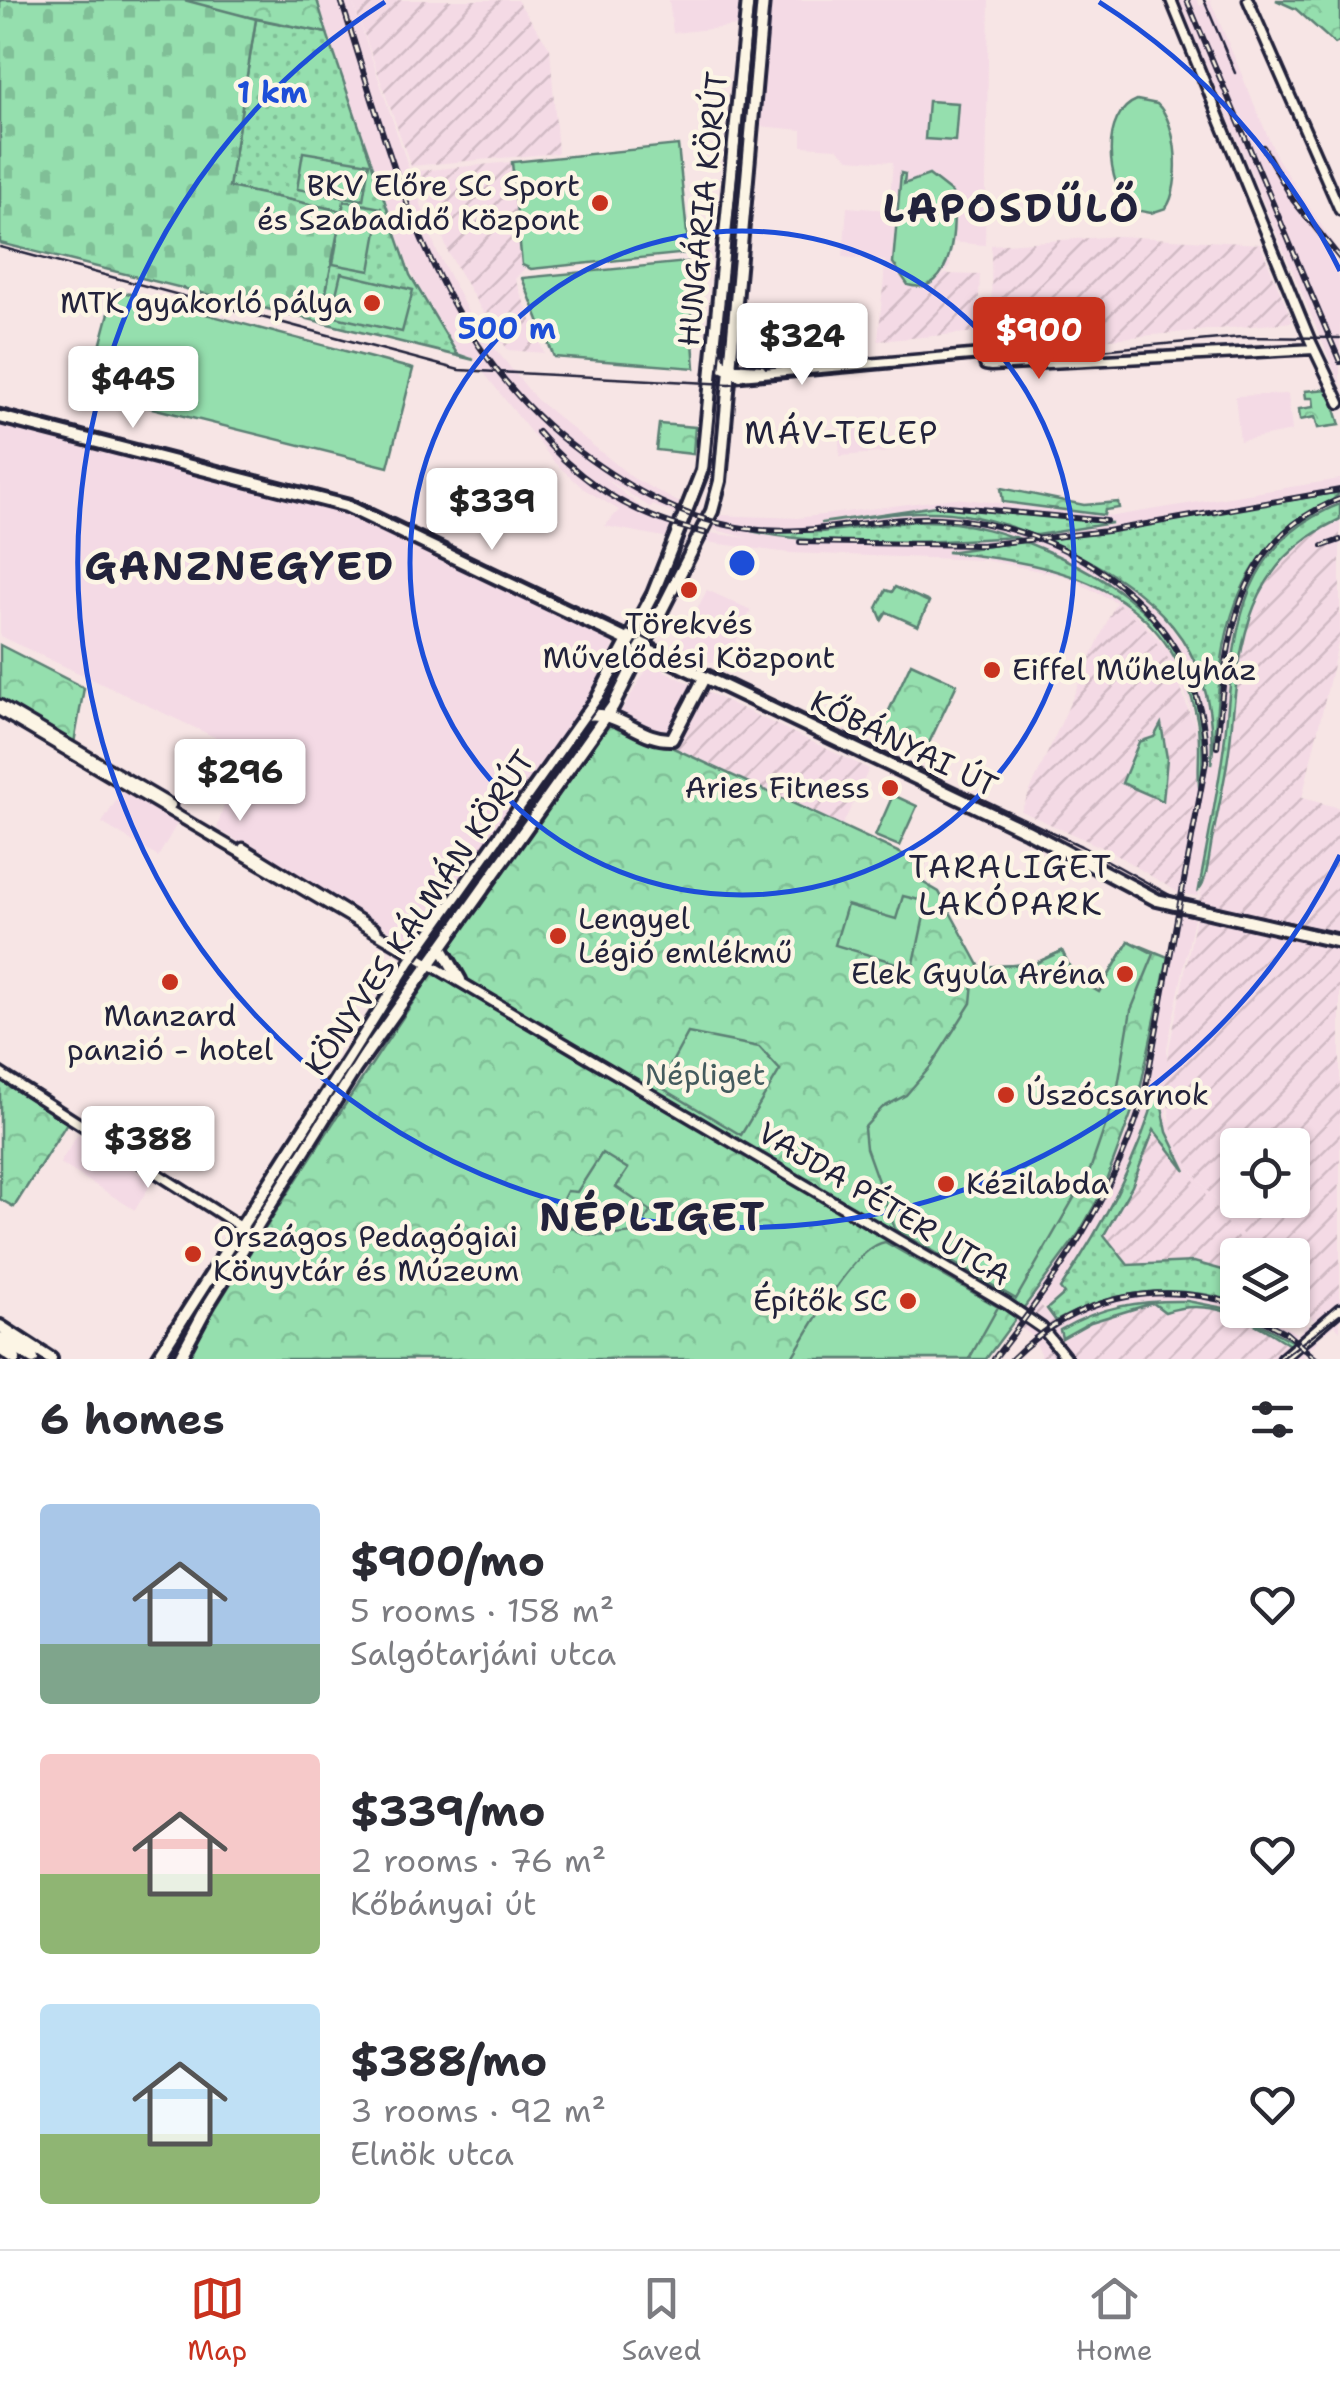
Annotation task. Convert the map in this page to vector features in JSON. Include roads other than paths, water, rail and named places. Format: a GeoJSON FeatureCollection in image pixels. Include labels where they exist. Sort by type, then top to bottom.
{"type":"FeatureCollection","features":[{"type":"Feature","properties":{"kind":"main road","name":"HUNGÁRIA KÖRÚT"},"geometry":{"type":"LineString","coordinates":[[728,374],[714,344],[748,0]]}},
{"type":"Feature","properties":{"kind":"main road","name":"HUNGÁRIA KÖRÚT"},"geometry":{"type":"LineString","coordinates":[[716,500],[763,0]]}},
{"type":"Feature","properties":{"kind":"main road","name":"HUNGÁRIA KÖRÚT"},"geometry":{"type":"LineString","coordinates":[[700,483],[710,387],[728,374]]}},
{"type":"Feature","properties":{"kind":"main road","name":"KŐBÁNYAI ÚT"},"geometry":{"type":"LineString","coordinates":[[0,417],[346,506],[1066,850],[1156,900],[1340,942]]}},
{"type":"Feature","properties":{"kind":"main road","name":"KÖNYVES KÁLMÁN KÖRÚT"},"geometry":{"type":"LineString","coordinates":[[179,1359],[247,1231],[416,955],[586,715],[630,642],[700,483]]}},
{"type":"Feature","properties":{"kind":"main road","name":"KÖNYVES KÁLMÁN KÖRÚT"},"geometry":{"type":"LineString","coordinates":[[157,1359],[355,1069],[606,714],[645,650],[716,500]]}},
{"type":"Feature","properties":{"kind":"main road"},"geometry":{"type":"LineString","coordinates":[[586,715],[606,714],[662,740],[672,739],[704,678]]}},
{"type":"Feature","properties":{"kind":"main road"},"geometry":{"type":"LineString","coordinates":[[441,947],[460,980]]}},
{"type":"Feature","properties":{"kind":"main road"},"geometry":{"type":"LineString","coordinates":[[0,1326],[51,1359]]}},
{"type":"Feature","properties":{"kind":"main road"},"geometry":{"type":"LineString","coordinates":[[0,1338],[32,1359]]}},
{"type":"Feature","properties":{"kind":"main road"},"geometry":{"type":"LineString","coordinates":[[0,1349],[15,1359]]}},
{"type":"Feature","properties":{"kind":"street"},"geometry":{"type":"LineString","coordinates":[[1171,0],[1314,350],[1340,402]]}},
{"type":"Feature","properties":{"kind":"street"},"geometry":{"type":"LineString","coordinates":[[1248,0],[1340,210]]}},
{"type":"Feature","properties":{"kind":"street"},"geometry":{"type":"LineString","coordinates":[[728,374],[982,354],[985,365],[990,366],[1314,350]]}},
{"type":"Feature","properties":{"kind":"street","name":"VAJDA PÉTER UTCA"},"geometry":{"type":"LineString","coordinates":[[0,708],[990,1294],[1050,1338],[1067,1359]]}},
{"type":"Feature","properties":{"kind":"street"},"geometry":{"type":"LineString","coordinates":[[0,1073],[247,1231]]}},
{"type":"Feature","properties":{"kind":"street"},"geometry":{"type":"LineString","coordinates":[[1282,1359],[1340,1308]]}},
{"type":"Feature","properties":{"kind":"tram line"},"geometry":{"type":"LineString","coordinates":[[167,1359],[414,965],[605,696],[642,633],[674,566],[710,465],[754,0]]}},
{"type":"Feature","properties":{"kind":"tram line"},"geometry":{"type":"LineString","coordinates":[[1204,0],[1235,73]]}},
{"type":"Feature","properties":{"kind":"tram line"},"geometry":{"type":"LineString","coordinates":[[0,247],[459,370],[729,384],[1241,337],[1340,338]]}},
{"type":"Feature","properties":{"kind":"tram line"},"geometry":{"type":"LineString","coordinates":[[0,408],[353,499],[1081,846],[1177,899],[1340,933]]}},
{"type":"Feature","properties":{"kind":"tram line"},"geometry":{"type":"LineString","coordinates":[[1281,1359],[1340,1314]]}},
{"type":"Feature","properties":{"kind":"railway"},"geometry":{"type":"LineString","coordinates":[[341,0],[401,187],[454,305],[488,359],[530,408],[580,452],[660,502],[726,525],[774,531],[939,518],[990,524],[1038,539],[1084,560],[1124,589],[1158,624],[1184,664],[1200,711],[1206,762],[1145,1092],[1118,1165],[1083,1233],[994,1359]]}},
{"type":"Feature","properties":{"kind":"railway"},"geometry":{"type":"LineString","coordinates":[[1187,0],[1340,362]]}},
{"type":"Feature","properties":{"kind":"railway"},"geometry":{"type":"LineString","coordinates":[[1263,147],[1293,200],[1340,258]]}},
{"type":"Feature","properties":{"kind":"railway"},"geometry":{"type":"LineString","coordinates":[[538,432],[573,468],[613,497],[657,518],[705,533]]}},
{"type":"Feature","properties":{"kind":"railway"},"geometry":{"type":"LineString","coordinates":[[800,542],[982,545],[1107,531],[1340,490]]}},
{"type":"Feature","properties":{"kind":"railway"},"geometry":{"type":"LineString","coordinates":[[1217,747],[1231,637],[1255,570],[1276,541],[1304,517],[1340,499]]}},
{"type":"Feature","properties":{"kind":"railway"},"geometry":{"type":"LineString","coordinates":[[937,505],[1106,521]]}},
{"type":"Feature","properties":{"kind":"railway"},"geometry":{"type":"LineString","coordinates":[[1323,546],[1340,540]]}},
{"type":"Feature","properties":{"kind":"railway"},"geometry":{"type":"LineString","coordinates":[[1012,1359],[1061,1321],[1117,1299],[1176,1293],[1220,1300]]}},
{"type":"Feature","properties":{"kind":"railway"},"geometry":{"type":"LineString","coordinates":[[1277,1328],[1316,1359]]}},
{"type":"Feature","properties":{"kind":"place","name":"BKV Előre SC Sport és Szabadidő Központ"},"geometry":{"type":"Point","coordinates":[600,203]}},
{"type":"Feature","properties":{"kind":"place","name":"MTK gyakorló pálya"},"geometry":{"type":"Point","coordinates":[372,303]}},
{"type":"Feature","properties":{"kind":"place","name":"Törekvés Művelődési Központ"},"geometry":{"type":"Point","coordinates":[689,590]}},
{"type":"Feature","properties":{"kind":"place","name":"Eiffel Műhelyház"},"geometry":{"type":"Point","coordinates":[992,670]}},
{"type":"Feature","properties":{"kind":"place","name":"Aries Fitness"},"geometry":{"type":"Point","coordinates":[890,788]}},
{"type":"Feature","properties":{"kind":"place","name":"Lengyel Légió emlékmű"},"geometry":{"type":"Point","coordinates":[558,936]}},
{"type":"Feature","properties":{"kind":"place","name":"Elek Gyula Aréna"},"geometry":{"type":"Point","coordinates":[1125,974]}},
{"type":"Feature","properties":{"kind":"place","name":"Manzard panzió - hotel"},"geometry":{"type":"Point","coordinates":[170,982]}},
{"type":"Feature","properties":{"kind":"place","name":"Úszócsarnok"},"geometry":{"type":"Point","coordinates":[1006,1095]}},
{"type":"Feature","properties":{"kind":"place","name":"Kézilabda"},"geometry":{"type":"Point","coordinates":[946,1184]}},
{"type":"Feature","properties":{"kind":"place","name":"Országos Pedagógiai Könyvtár és Múzeum"},"geometry":{"type":"Point","coordinates":[193,1254]}},
{"type":"Feature","properties":{"kind":"place","name":"Építők SC"},"geometry":{"type":"Point","coordinates":[908,1301]}},
{"type":"Feature","properties":{"kind":"district","name":"LAPOSDŰLŐ"},"geometry":{"type":"Point","coordinates":[1012,208]}},
{"type":"Feature","properties":{"kind":"district","name":"MÁV-TELEP"},"geometry":{"type":"Point","coordinates":[842,433]}},
{"type":"Feature","properties":{"kind":"district","name":"GANZNEGYED"},"geometry":{"type":"Point","coordinates":[240,566]}},
{"type":"Feature","properties":{"kind":"district","name":"TARALIGET LAKÓPARK"},"geometry":{"type":"Point","coordinates":[1011,886]}},
{"type":"Feature","properties":{"kind":"district","name":"NÉPLIGET"},"geometry":{"type":"Point","coordinates":[653,1217]}},
{"type":"Feature","properties":{"kind":"park label","name":"Népliget"},"geometry":{"type":"Point","coordinates":[705,1075]}}]}
